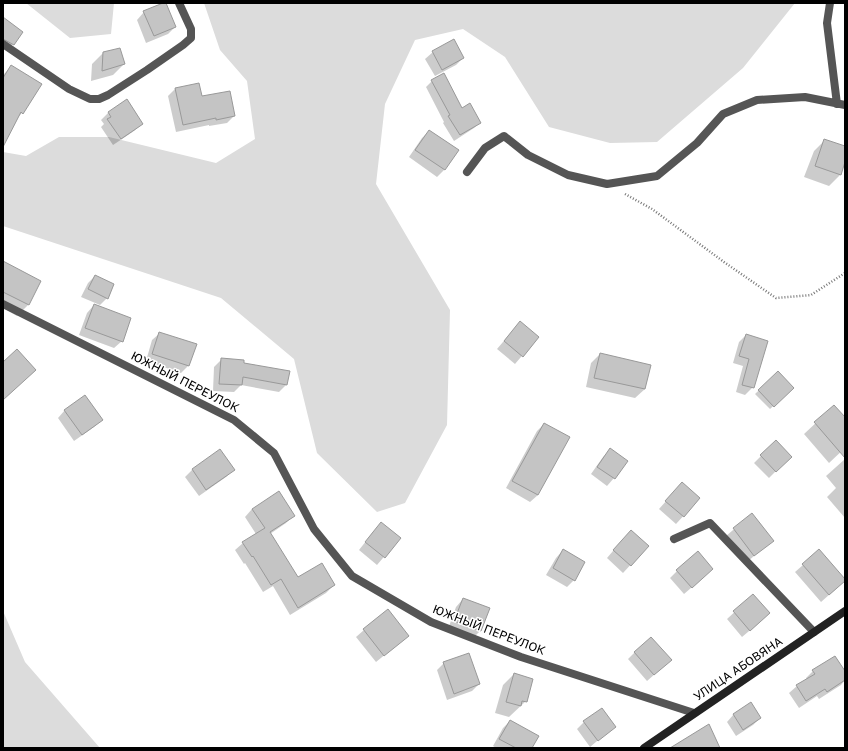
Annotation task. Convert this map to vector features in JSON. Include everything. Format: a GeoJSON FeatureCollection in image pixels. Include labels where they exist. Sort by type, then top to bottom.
{"type":"FeatureCollection","features":[{"type":"Feature","properties":{"kind":"street"},"geometry":{"type":"LineString","coordinates":[[3,44],[69,89],[90,99],[99,99],[108,95],[147,70],[191,38],[191,29],[179,3]]}},
{"type":"Feature","properties":{"kind":"street"},"geometry":{"type":"LineString","coordinates":[[467,172],[485,148],[504,136],[528,155],[568,175],[607,184],[657,176],[697,143],[723,114],[757,100],[805,97],[841,105],[827,23],[830,3]]}},
{"type":"Feature","properties":{"kind":"street","name":"ЮЖНЫЙ ПЕРЕУЛОК"},"geometry":{"type":"LineString","coordinates":[[3,304],[234,420],[274,453],[314,529],[352,576],[431,622],[521,657],[694,713]]}},
{"type":"Feature","properties":{"kind":"street"},"geometry":{"type":"LineString","coordinates":[[674,539],[710,522],[814,632]]}},
{"type":"Feature","properties":{"kind":"street","name":"УЛИЦА АБОВЯНА"},"geometry":{"type":"LineString","coordinates":[[644,748],[845,611]]}},
{"type":"Feature","properties":{"kind":"path"},"geometry":{"type":"LineString","coordinates":[[607,184],[652,209],[776,298],[811,294],[845,273]]}},
{"type":"Feature","properties":{"kind":"shaded area"},"geometry":{"type":"Polygon","coordinates":[[[26,3],[114,3],[111,34],[70,38],[26,3]]]}},
{"type":"Feature","properties":{"kind":"shaded area"},"geometry":{"type":"Polygon","coordinates":[[[204,3],[795,3],[743,68],[657,142],[610,143],[549,127],[505,57],[463,29],[415,40],[385,104],[376,184],[450,310],[447,425],[405,503],[377,512],[317,453],[294,359],[221,298],[3,226],[3,152],[26,156],[59,137],[109,137],[216,163],[255,139],[247,81],[220,50],[204,3]]]}},
{"type":"Feature","properties":{"kind":"shaded area"},"geometry":{"type":"Polygon","coordinates":[[[3,611],[25,662],[100,748],[3,748],[3,611]]]}},
{"type":"Feature","properties":{"kind":"building"},"geometry":{"type":"Polygon","coordinates":[[[166,3],[176,27],[154,36],[143,11],[166,3]]]}},
{"type":"Feature","properties":{"kind":"building"},"geometry":{"type":"Polygon","coordinates":[[[3,17],[23,32],[14,45],[3,39],[3,17]]]}},
{"type":"Feature","properties":{"kind":"building"},"geometry":{"type":"Polygon","coordinates":[[[454,39],[464,58],[442,70],[432,51],[454,39]]]}},
{"type":"Feature","properties":{"kind":"building"},"geometry":{"type":"Polygon","coordinates":[[[120,48],[125,64],[102,71],[103,52],[120,48]]]}},
{"type":"Feature","properties":{"kind":"building"},"geometry":{"type":"Polygon","coordinates":[[[11,65],[42,84],[23,114],[21,112],[3,147],[3,78],[11,65]]]}},
{"type":"Feature","properties":{"kind":"building"},"geometry":{"type":"Polygon","coordinates":[[[444,73],[462,108],[470,103],[481,123],[460,135],[448,116],[450,115],[431,80],[444,73]]]}},
{"type":"Feature","properties":{"kind":"building"},"geometry":{"type":"Polygon","coordinates":[[[199,83],[202,96],[230,91],[235,116],[216,120],[216,118],[183,125],[175,88],[199,83]]]}},
{"type":"Feature","properties":{"kind":"building"},"geometry":{"type":"Polygon","coordinates":[[[127,99],[143,124],[121,139],[107,119],[111,117],[108,112],[127,99]]]}},
{"type":"Feature","properties":{"kind":"building"},"geometry":{"type":"Polygon","coordinates":[[[429,130],[459,150],[445,170],[415,150],[429,130]]]}},
{"type":"Feature","properties":{"kind":"building"},"geometry":{"type":"Polygon","coordinates":[[[824,139],[845,146],[845,162],[841,175],[815,166],[824,139]]]}},
{"type":"Feature","properties":{"kind":"building"},"geometry":{"type":"Polygon","coordinates":[[[3,261],[41,281],[29,305],[3,292],[3,261]]]}},
{"type":"Feature","properties":{"kind":"building"},"geometry":{"type":"Polygon","coordinates":[[[95,275],[114,284],[108,299],[88,289],[95,275]]]}},
{"type":"Feature","properties":{"kind":"building"},"geometry":{"type":"Polygon","coordinates":[[[94,304],[131,318],[123,342],[85,328],[94,304]]]}},
{"type":"Feature","properties":{"kind":"building"},"geometry":{"type":"Polygon","coordinates":[[[520,321],[539,337],[523,357],[504,341],[520,321]]]}},
{"type":"Feature","properties":{"kind":"building"},"geometry":{"type":"Polygon","coordinates":[[[159,332],[197,344],[189,366],[152,354],[159,332]]]}},
{"type":"Feature","properties":{"kind":"building"},"geometry":{"type":"Polygon","coordinates":[[[746,334],[768,341],[754,388],[742,385],[749,359],[739,356],[746,334]]]}},
{"type":"Feature","properties":{"kind":"building"},"geometry":{"type":"Polygon","coordinates":[[[17,349],[36,370],[3,400],[3,362],[17,349]]]}},
{"type":"Feature","properties":{"kind":"building"},"geometry":{"type":"Polygon","coordinates":[[[600,353],[651,365],[645,389],[594,378],[600,353]]]}},
{"type":"Feature","properties":{"kind":"building"},"geometry":{"type":"Polygon","coordinates":[[[221,358],[244,360],[244,363],[290,371],[287,385],[243,377],[242,385],[219,384],[221,358]]]}},
{"type":"Feature","properties":{"kind":"building"},"geometry":{"type":"Polygon","coordinates":[[[778,371],[794,388],[774,407],[758,390],[778,371]]]}},
{"type":"Feature","properties":{"kind":"building"},"geometry":{"type":"Polygon","coordinates":[[[85,395],[103,420],[82,435],[64,410],[85,395]]]}},
{"type":"Feature","properties":{"kind":"building"},"geometry":{"type":"Polygon","coordinates":[[[834,405],[845,417],[845,458],[814,422],[834,405]]]}},
{"type":"Feature","properties":{"kind":"building"},"geometry":{"type":"Polygon","coordinates":[[[544,423],[570,437],[538,495],[512,481],[544,423]]]}},
{"type":"Feature","properties":{"kind":"building"},"geometry":{"type":"Polygon","coordinates":[[[776,440],[792,457],[776,472],[760,455],[776,440]]]}},
{"type":"Feature","properties":{"kind":"building"},"geometry":{"type":"Polygon","coordinates":[[[610,448],[628,461],[615,479],[597,467],[610,448]]]}},
{"type":"Feature","properties":{"kind":"building"},"geometry":{"type":"Polygon","coordinates":[[[220,449],[235,470],[206,490],[192,469],[220,449]]]}},
{"type":"Feature","properties":{"kind":"building"},"geometry":{"type":"Polygon","coordinates":[[[682,482],[700,498],[684,517],[665,501],[682,482]]]}},
{"type":"Feature","properties":{"kind":"building"},"geometry":{"type":"Polygon","coordinates":[[[279,491],[295,516],[270,532],[298,577],[322,563],[335,585],[298,608],[281,579],[271,585],[253,556],[252,557],[242,542],[265,528],[252,509],[279,491]]]}},
{"type":"Feature","properties":{"kind":"building"},"geometry":{"type":"Polygon","coordinates":[[[752,513],[774,541],[754,556],[733,528],[752,513]]]}},
{"type":"Feature","properties":{"kind":"building"},"geometry":{"type":"Polygon","coordinates":[[[381,522],[401,538],[385,558],[365,542],[381,522]]]}},
{"type":"Feature","properties":{"kind":"building"},"geometry":{"type":"Polygon","coordinates":[[[631,530],[649,546],[631,566],[613,550],[631,530]]]}},
{"type":"Feature","properties":{"kind":"building"},"geometry":{"type":"Polygon","coordinates":[[[563,549],[585,562],[575,581],[553,568],[563,549]]]}},
{"type":"Feature","properties":{"kind":"building"},"geometry":{"type":"Polygon","coordinates":[[[819,549],[845,579],[845,581],[829,595],[802,564],[819,549]]]}},
{"type":"Feature","properties":{"kind":"building"},"geometry":{"type":"Polygon","coordinates":[[[698,551],[713,569],[692,588],[676,570],[698,551]]]}},
{"type":"Feature","properties":{"kind":"building"},"geometry":{"type":"Polygon","coordinates":[[[753,594],[770,613],[750,631],[733,611],[753,594]]]}},
{"type":"Feature","properties":{"kind":"building"},"geometry":{"type":"Polygon","coordinates":[[[463,598],[490,608],[481,631],[454,621],[463,598]]]}},
{"type":"Feature","properties":{"kind":"building"},"geometry":{"type":"Polygon","coordinates":[[[388,609],[409,636],[384,656],[363,629],[388,609]]]}},
{"type":"Feature","properties":{"kind":"building"},"geometry":{"type":"Polygon","coordinates":[[[651,637],[672,660],[654,675],[634,652],[651,637]]]}},
{"type":"Feature","properties":{"kind":"building"},"geometry":{"type":"Polygon","coordinates":[[[469,653],[480,684],[454,694],[443,662],[469,653]]]}},
{"type":"Feature","properties":{"kind":"building"},"geometry":{"type":"Polygon","coordinates":[[[835,656],[845,671],[845,680],[827,692],[825,689],[806,701],[796,685],[815,674],[812,670],[835,656]]]}},
{"type":"Feature","properties":{"kind":"building"},"geometry":{"type":"Polygon","coordinates":[[[514,673],[533,679],[527,702],[522,701],[521,706],[506,702],[514,673]]]}},
{"type":"Feature","properties":{"kind":"building"},"geometry":{"type":"Polygon","coordinates":[[[751,702],[761,718],[743,730],[733,714],[751,702]]]}},
{"type":"Feature","properties":{"kind":"building"},"geometry":{"type":"Polygon","coordinates":[[[602,708],[616,727],[598,741],[583,721],[602,708]]]}},
{"type":"Feature","properties":{"kind":"building"},"geometry":{"type":"Polygon","coordinates":[[[510,720],[539,736],[532,748],[516,748],[499,739],[510,720]]]}},
{"type":"Feature","properties":{"kind":"building"},"geometry":{"type":"Polygon","coordinates":[[[709,724],[720,748],[670,748],[709,724]]]}}]}
